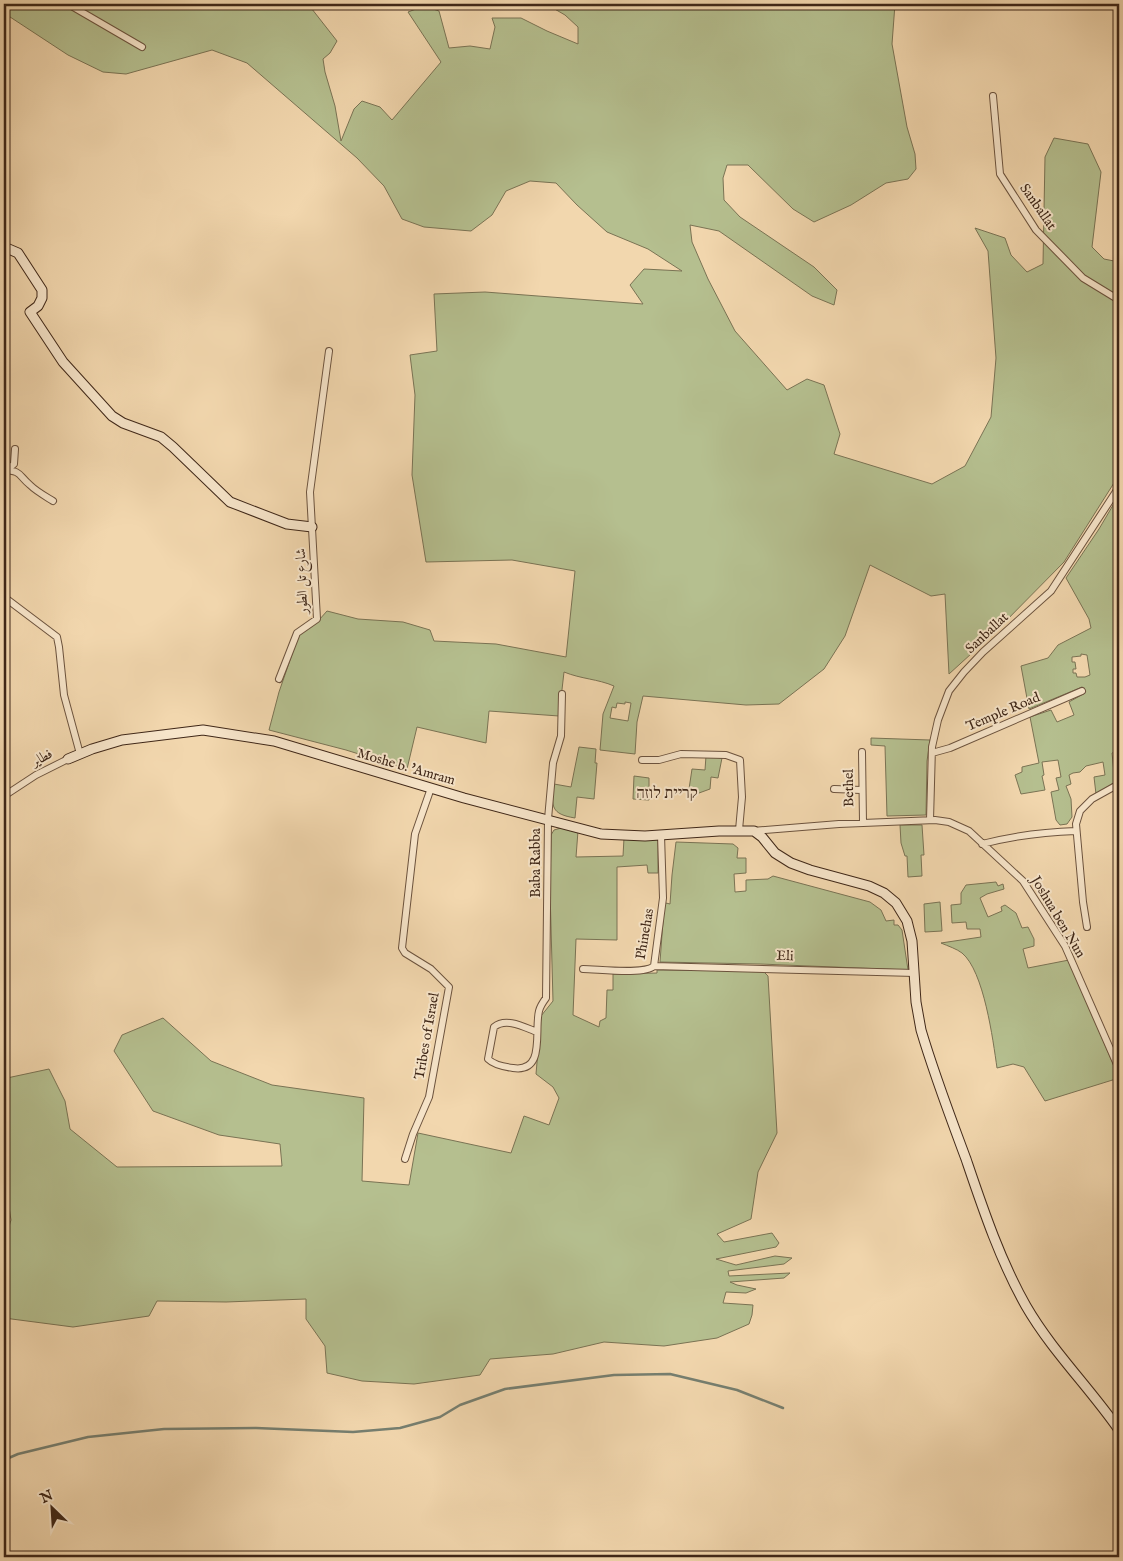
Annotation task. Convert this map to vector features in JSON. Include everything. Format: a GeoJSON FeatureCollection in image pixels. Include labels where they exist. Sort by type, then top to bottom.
{"type":"FeatureCollection","features":[{"type":"Feature","properties":{"kind":"street"},"geometry":{"type":"LineString","coordinates":[[68,4],[142,47]]}},
{"type":"Feature","properties":{"kind":"street","name":"Sanballat"},"geometry":{"type":"LineString","coordinates":[[993,96],[1000,174],[1036,230],[1083,278],[1119,300]]}},
{"type":"Feature","properties":{"kind":"street"},"geometry":{"type":"LineString","coordinates":[[4,248],[18,253],[42,290],[42,298],[38,306],[30,312],[63,362],[112,416],[123,423],[161,438],[173,447],[230,502],[286,524],[312,528],[310,492],[329,351]]}},
{"type":"Feature","properties":{"kind":"street"},"geometry":{"type":"LineString","coordinates":[[5,470],[14,464],[15,448]]}},
{"type":"Feature","properties":{"kind":"street"},"geometry":{"type":"LineString","coordinates":[[5,470],[16,472],[24,477],[28,484],[53,501]]}},
{"type":"Feature","properties":{"kind":"street","name":"Sanballat"},"geometry":{"type":"LineString","coordinates":[[930,820],[932,753],[938,720],[949,691],[983,652],[1051,591],[1119,487]]}},
{"type":"Feature","properties":{"kind":"street","name":"شارع تل الطور"},"geometry":{"type":"LineString","coordinates":[[279,679],[297,633],[317,619],[312,528]]}},
{"type":"Feature","properties":{"kind":"street"},"geometry":{"type":"LineString","coordinates":[[4,597],[57,637],[64,695],[80,754]]}},
{"type":"Feature","properties":{"kind":"street","name":"Temple Road"},"geometry":{"type":"LineString","coordinates":[[932,753],[950,748],[1082,691]]}},
{"type":"Feature","properties":{"kind":"street","name":"Baba Rabba"},"geometry":{"type":"LineString","coordinates":[[536,1032],[511,1023],[502,1022],[497,1024],[494,1027],[488,1059],[492,1063],[502,1066],[522,1069],[527,1068],[534,1061],[539,1010],[546,998],[548,819],[553,763],[561,736],[562,694]]}},
{"type":"Feature","properties":{"kind":"street","name":"Moshe b. 'Amram"},"geometry":{"type":"LineString","coordinates":[[68,759],[122,740],[203,730],[277,741],[481,803],[606,834],[634,836],[739,830],[751,831]]}},
{"type":"Feature","properties":{"kind":"street","name":"Bethel"},"geometry":{"type":"LineString","coordinates":[[862,752],[861,790],[863,822]]}},
{"type":"Feature","properties":{"kind":"street"},"geometry":{"type":"LineString","coordinates":[[642,760],[659,760],[681,754],[726,755],[740,760],[742,797],[739,830]]}},
{"type":"Feature","properties":{"kind":"street","name":"فطاير"},"geometry":{"type":"LineString","coordinates":[[4,796],[36,775],[68,759]]}},
{"type":"Feature","properties":{"kind":"street"},"geometry":{"type":"LineString","coordinates":[[1087,927],[1076,831],[1080,811],[1092,799],[1119,784]]}},
{"type":"Feature","properties":{"kind":"street","name":"Tribes of Israel"},"geometry":{"type":"LineString","coordinates":[[405,1159],[429,1096],[449,987],[431,969],[406,953],[402,948],[415,834],[431,788]]}},
{"type":"Feature","properties":{"kind":"street"},"geometry":{"type":"LineString","coordinates":[[834,789],[861,790]]}},
{"type":"Feature","properties":{"kind":"street","name":"Joshua ben Nun"},"geometry":{"type":"LineString","coordinates":[[751,831],[863,822],[930,820],[942,820],[956,824],[969,831],[1023,882],[1065,946],[1119,1069]]}},
{"type":"Feature","properties":{"kind":"street"},"geometry":{"type":"LineString","coordinates":[[751,831],[758,833],[776,853],[791,863],[869,886],[884,893],[893,900],[903,913],[909,927],[913,947],[916,1002],[922,1036],[982,1205],[1010,1274],[1026,1306],[1046,1337],[1119,1430]]}},
{"type":"Feature","properties":{"kind":"street"},"geometry":{"type":"LineString","coordinates":[[982,844],[1001,839],[1050,832],[1076,831]]}},
{"type":"Feature","properties":{"kind":"street","name":"Phinehas"},"geometry":{"type":"LineString","coordinates":[[584,969],[637,970],[650,969],[654,966],[663,898],[662,835]]}},
{"type":"Feature","properties":{"kind":"street","name":"Eli"},"geometry":{"type":"LineString","coordinates":[[654,966],[915,974]]}},
{"type":"Feature","properties":{"kind":"green space"},"geometry":{"type":"Polygon","coordinates":[[[4,4],[308,4],[337,41],[330,53],[323,59],[335,106],[341,141],[354,109],[362,101],[380,107],[392,120],[441,62],[408,12],[424,6],[439,11],[449,48],[470,46],[490,49],[495,27],[492,18],[521,18],[578,44],[578,27],[565,15],[546,4],[895,4],[892,44],[907,127],[915,154],[916,169],[908,179],[886,183],[851,205],[814,222],[793,209],[748,165],[727,165],[723,178],[724,200],[740,217],[814,267],[837,290],[834,305],[812,296],[719,231],[690,225],[692,242],[708,279],[735,331],[787,390],[807,379],[824,385],[840,434],[834,454],[932,484],[965,466],[991,417],[996,358],[988,251],[975,228],[1005,238],[1011,255],[1027,272],[1043,264],[1045,157],[1054,138],[1088,144],[1101,172],[1092,247],[1104,259],[1119,262],[1119,475],[1064,562],[994,633],[949,674],[945,594],[931,596],[870,565],[845,636],[824,669],[779,704],[746,705],[643,696],[637,722],[635,754],[600,750],[603,714],[614,686],[564,672],[559,716],[489,711],[486,743],[417,727],[407,769],[346,750],[269,730],[279,692],[299,634],[319,620],[327,611],[358,619],[403,622],[430,630],[434,641],[496,644],[566,657],[575,571],[512,560],[426,562],[412,475],[415,395],[410,355],[437,351],[434,294],[485,292],[643,304],[630,285],[644,269],[682,271],[648,249],[607,232],[556,183],[530,181],[506,191],[492,215],[471,231],[424,227],[402,219],[384,186],[357,158],[247,63],[212,50],[126,74],[103,72],[68,55],[4,13],[4,4]],[[617,703],[616,708],[612,707],[610,718],[628,721],[631,703],[617,703]]]}},
{"type":"Feature","properties":{"kind":"green space"},"geometry":{"type":"Polygon","coordinates":[[[1119,495],[1119,717],[1115,719],[1114,725],[1116,741],[1119,741],[1119,751],[1112,753],[1115,782],[1096,794],[1094,777],[1105,775],[1103,762],[1086,766],[1080,772],[1069,775],[1071,784],[1066,786],[1071,799],[1072,817],[1067,824],[1060,825],[1056,820],[1051,792],[1059,790],[1056,778],[1061,777],[1058,760],[1042,762],[1045,790],[1021,794],[1015,775],[1022,772],[1022,767],[1039,763],[1030,717],[1051,710],[1057,722],[1074,715],[1069,702],[1085,693],[1082,687],[1029,709],[1021,666],[1048,658],[1058,645],[1091,628],[1089,619],[1066,578],[1119,495]],[[1081,654],[1081,656],[1072,657],[1072,662],[1075,662],[1076,669],[1073,669],[1073,673],[1076,673],[1077,677],[1090,675],[1087,655],[1081,654]]]}},
{"type":"Feature","properties":{"kind":"green space"},"geometry":{"type":"Polygon","coordinates":[[[871,738],[930,740],[927,761],[926,815],[887,816],[885,746],[871,745],[871,738]]]}},
{"type":"Feature","properties":{"kind":"green space"},"geometry":{"type":"Polygon","coordinates":[[[579,747],[596,749],[595,763],[597,763],[594,799],[577,797],[575,818],[557,812],[554,808],[553,798],[554,784],[571,787],[579,747]]]}},
{"type":"Feature","properties":{"kind":"green space"},"geometry":{"type":"Polygon","coordinates":[[[706,756],[722,758],[718,778],[711,777],[710,789],[699,793],[691,792],[689,789],[692,769],[705,770],[706,756]]]}},
{"type":"Feature","properties":{"kind":"green space"},"geometry":{"type":"Polygon","coordinates":[[[634,776],[649,778],[649,800],[633,799],[634,776]]]}},
{"type":"Feature","properties":{"kind":"green space"},"geometry":{"type":"Polygon","coordinates":[[[900,825],[922,825],[924,855],[921,855],[922,876],[908,877],[907,856],[905,856],[901,843],[900,825]]]}},
{"type":"Feature","properties":{"kind":"green space"},"geometry":{"type":"Polygon","coordinates":[[[561,828],[578,831],[576,857],[623,856],[624,838],[658,839],[658,873],[648,873],[647,865],[617,867],[617,940],[576,939],[573,1015],[599,1027],[600,1021],[606,1018],[607,990],[613,990],[613,974],[657,973],[657,970],[763,971],[768,976],[777,1133],[758,1172],[751,1219],[717,1234],[724,1242],[772,1233],[779,1243],[776,1247],[716,1259],[736,1265],[775,1256],[792,1258],[784,1264],[728,1271],[729,1276],[790,1273],[784,1278],[730,1282],[756,1289],[746,1293],[726,1292],[723,1303],[753,1305],[749,1324],[717,1338],[664,1346],[604,1342],[553,1354],[490,1359],[480,1375],[414,1384],[362,1381],[327,1373],[325,1346],[306,1319],[306,1299],[226,1302],[157,1301],[149,1316],[73,1327],[4,1318],[4,1243],[11,1220],[4,1175],[4,1081],[7,1078],[49,1069],[65,1101],[70,1129],[117,1167],[282,1166],[280,1144],[219,1135],[153,1111],[114,1051],[122,1035],[163,1018],[211,1061],[272,1085],[364,1098],[362,1181],[409,1185],[418,1133],[511,1153],[524,1116],[549,1125],[559,1098],[553,1087],[536,1074],[541,1016],[553,1001],[550,890],[551,835],[554,830],[561,828]]]}},
{"type":"Feature","properties":{"kind":"green space"},"geometry":{"type":"Polygon","coordinates":[[[676,842],[733,844],[738,848],[737,858],[746,858],[746,873],[734,874],[735,892],[746,891],[746,880],[768,879],[773,876],[870,902],[881,910],[886,921],[894,920],[894,925],[898,925],[902,930],[908,970],[660,962],[664,907],[666,903],[670,904],[676,842]]]}},
{"type":"Feature","properties":{"kind":"green space"},"geometry":{"type":"Polygon","coordinates":[[[996,882],[998,886],[1003,884],[1004,889],[980,898],[988,917],[1002,911],[1001,907],[1005,905],[1016,913],[1022,928],[1028,927],[1034,939],[1034,946],[1023,949],[1028,968],[1069,960],[1119,1078],[1045,1101],[1024,1067],[1013,1064],[997,1068],[986,1007],[976,975],[970,962],[962,953],[941,943],[981,937],[980,929],[967,929],[966,922],[952,923],[951,905],[961,904],[961,893],[966,885],[996,882]]]}},
{"type":"Feature","properties":{"kind":"green space"},"geometry":{"type":"Polygon","coordinates":[[[940,902],[942,931],[925,932],[924,904],[940,902]]]}},
{"type":"Feature","properties":{"kind":"waterway"},"geometry":{"type":"LineString","coordinates":[[4,1460],[18,1454],[88,1437],[164,1429],[256,1428],[353,1432],[400,1428],[440,1417],[460,1405],[505,1389],[614,1375],[670,1374],[737,1390],[783,1408]]}},
{"type":"Feature","properties":{"kind":"district","name":"קריית לוזה"},"geometry":{"type":"Point","coordinates":[667,794]}}]}
